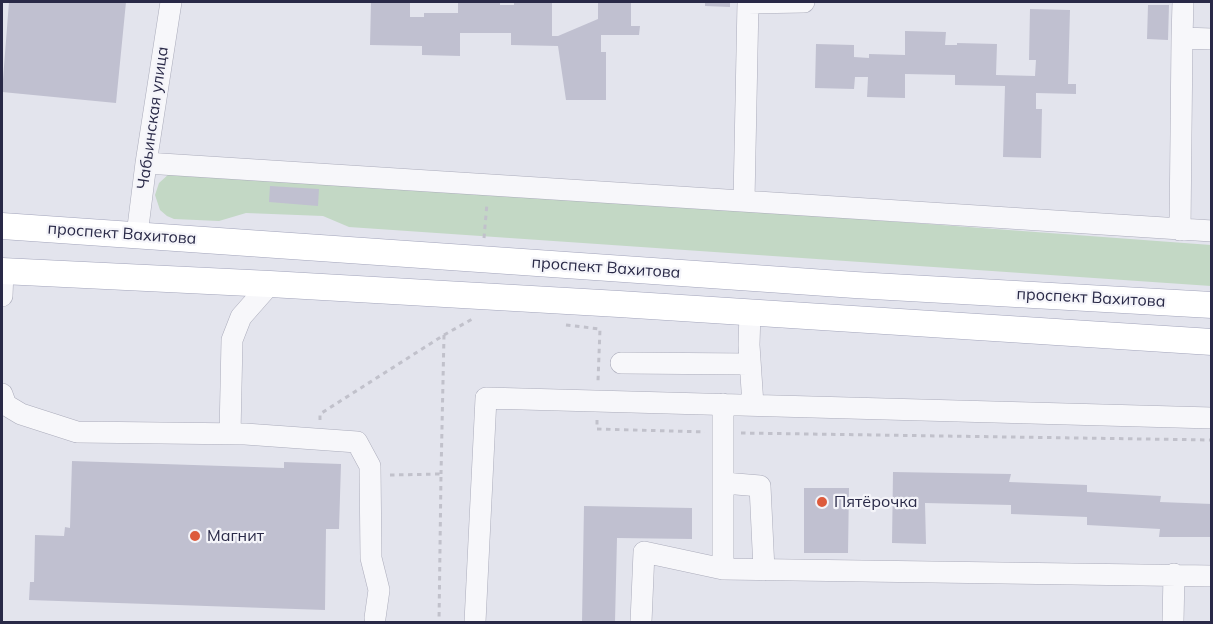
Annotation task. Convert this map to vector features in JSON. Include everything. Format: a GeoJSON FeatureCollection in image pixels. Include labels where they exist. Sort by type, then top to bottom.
{"type":"FeatureCollection","features":[{"type":"Feature","properties":{"kind":"main road","name":"проспект Вахитова"},"geometry":{"type":"LineString","coordinates":[[2,226],[844,284],[1212,305]]}},
{"type":"Feature","properties":{"kind":"main road"},"geometry":{"type":"LineString","coordinates":[[2,271],[750,312],[1212,342]]}},
{"type":"Feature","properties":{"kind":"street","name":"Чабьинская улица"},"geometry":{"type":"LineString","coordinates":[[137,235],[171,2]]}},
{"type":"Feature","properties":{"kind":"street"},"geometry":{"type":"LineString","coordinates":[[744,200],[748,2],[804,2]]}},
{"type":"Feature","properties":{"kind":"street"},"geometry":{"type":"LineString","coordinates":[[1180,230],[1183,2]]}},
{"type":"Feature","properties":{"kind":"street"},"geometry":{"type":"LineString","coordinates":[[1182,39],[1212,39]]}},
{"type":"Feature","properties":{"kind":"street"},"geometry":{"type":"LineString","coordinates":[[146,163],[1212,231]]}},
{"type":"Feature","properties":{"kind":"street"},"geometry":{"type":"LineString","coordinates":[[2,271],[2,296]]}},
{"type":"Feature","properties":{"kind":"street"},"geometry":{"type":"LineString","coordinates":[[230,434],[232,340],[241,317],[270,284]]}},
{"type":"Feature","properties":{"kind":"street"},"geometry":{"type":"LineString","coordinates":[[750,312],[753,405]]}},
{"type":"Feature","properties":{"kind":"street"},"geometry":{"type":"LineString","coordinates":[[621,363],[750,364]]}},
{"type":"Feature","properties":{"kind":"street"},"geometry":{"type":"LineString","coordinates":[[2,394],[6,405],[21,414],[78,432],[230,434],[357,442],[370,466],[371,558],[379,590],[375,618]]}},
{"type":"Feature","properties":{"kind":"street"},"geometry":{"type":"LineString","coordinates":[[475,622],[486,398],[1212,418]]}},
{"type":"Feature","properties":{"kind":"street"},"geometry":{"type":"LineString","coordinates":[[723,404],[723,569]]}},
{"type":"Feature","properties":{"kind":"street"},"geometry":{"type":"LineString","coordinates":[[724,483],[760,486],[764,570]]}},
{"type":"Feature","properties":{"kind":"street"},"geometry":{"type":"LineString","coordinates":[[641,622],[644,552],[723,569],[1212,576]]}},
{"type":"Feature","properties":{"kind":"street"},"geometry":{"type":"LineString","coordinates":[[1173,622],[1174,574]]}},
{"type":"Feature","properties":{"kind":"path"},"geometry":{"type":"LineString","coordinates":[[321,439],[320,414],[444,335],[439,622]]}},
{"type":"Feature","properties":{"kind":"path"},"geometry":{"type":"LineString","coordinates":[[370,476],[441,474]]}},
{"type":"Feature","properties":{"kind":"green space"},"geometry":{"type":"Polygon","coordinates":[[[170,173],[712,208],[1211,245],[1211,286],[349,227],[323,216],[246,213],[219,221],[174,219],[160,210],[155,195],[159,183],[170,173]]]}},
{"type":"Feature","properties":{"kind":"building"},"geometry":{"type":"Polygon","coordinates":[[[9,2],[126,2],[116,103],[2,92],[9,2]]]}},
{"type":"Feature","properties":{"kind":"building"},"geometry":{"type":"Polygon","coordinates":[[[371,2],[410,3],[410,17],[424,17],[424,13],[458,13],[458,2],[500,2],[500,5],[514,5],[514,2],[552,2],[552,36],[558,36],[598,19],[598,2],[631,2],[631,26],[640,26],[639,35],[601,35],[601,52],[606,52],[606,100],[566,100],[558,46],[511,45],[511,33],[460,33],[460,56],[422,55],[422,46],[370,45],[371,2]]]}},
{"type":"Feature","properties":{"kind":"building"},"geometry":{"type":"Polygon","coordinates":[[[705,2],[730,2],[730,7],[705,6],[705,2]]]}},
{"type":"Feature","properties":{"kind":"building"},"geometry":{"type":"Polygon","coordinates":[[[1148,5],[1169,5],[1168,40],[1147,39],[1148,5]]]}},
{"type":"Feature","properties":{"kind":"building"},"geometry":{"type":"Polygon","coordinates":[[[1030,9],[1070,10],[1068,84],[1076,84],[1076,94],[1036,93],[1036,109],[1042,109],[1041,158],[1003,157],[1005,86],[955,85],[955,75],[905,74],[905,98],[867,97],[868,77],[855,77],[854,89],[815,88],[816,44],[854,45],[854,57],[869,58],[869,54],[905,55],[905,31],[946,32],[945,45],[997,44],[996,75],[1035,76],[1036,60],[1029,60],[1030,9]]]}},
{"type":"Feature","properties":{"kind":"building"},"geometry":{"type":"Polygon","coordinates":[[[270,186],[319,189],[318,206],[269,202],[270,186]]]}},
{"type":"Feature","properties":{"kind":"building","name":"Магнит"},"geometry":{"type":"Polygon","coordinates":[[[72,461],[284,468],[284,462],[341,464],[339,529],[326,529],[325,610],[29,600],[30,582],[34,582],[35,535],[64,536],[65,527],[70,528],[72,461]]]}},
{"type":"Feature","properties":{"kind":"building"},"geometry":{"type":"Polygon","coordinates":[[[893,472],[1011,474],[1009,482],[1087,485],[1087,492],[1161,496],[1160,502],[1212,504],[1212,537],[1159,537],[1160,529],[1087,525],[1087,517],[1011,514],[1011,505],[925,503],[926,544],[892,543],[893,472]]]}},
{"type":"Feature","properties":{"kind":"building"},"geometry":{"type":"Polygon","coordinates":[[[804,488],[849,488],[848,553],[804,553],[804,488]]]}},
{"type":"Feature","properties":{"kind":"building"},"geometry":{"type":"Polygon","coordinates":[[[584,506],[692,508],[692,539],[617,538],[615,622],[582,622],[584,506]]]}},
{"type":"Feature","properties":{"kind":"place","name":"Пятёрочка"},"geometry":{"type":"Point","coordinates":[822,502]}},
{"type":"Feature","properties":{"kind":"place","name":"Магнит"},"geometry":{"type":"Point","coordinates":[195,536]}}]}
